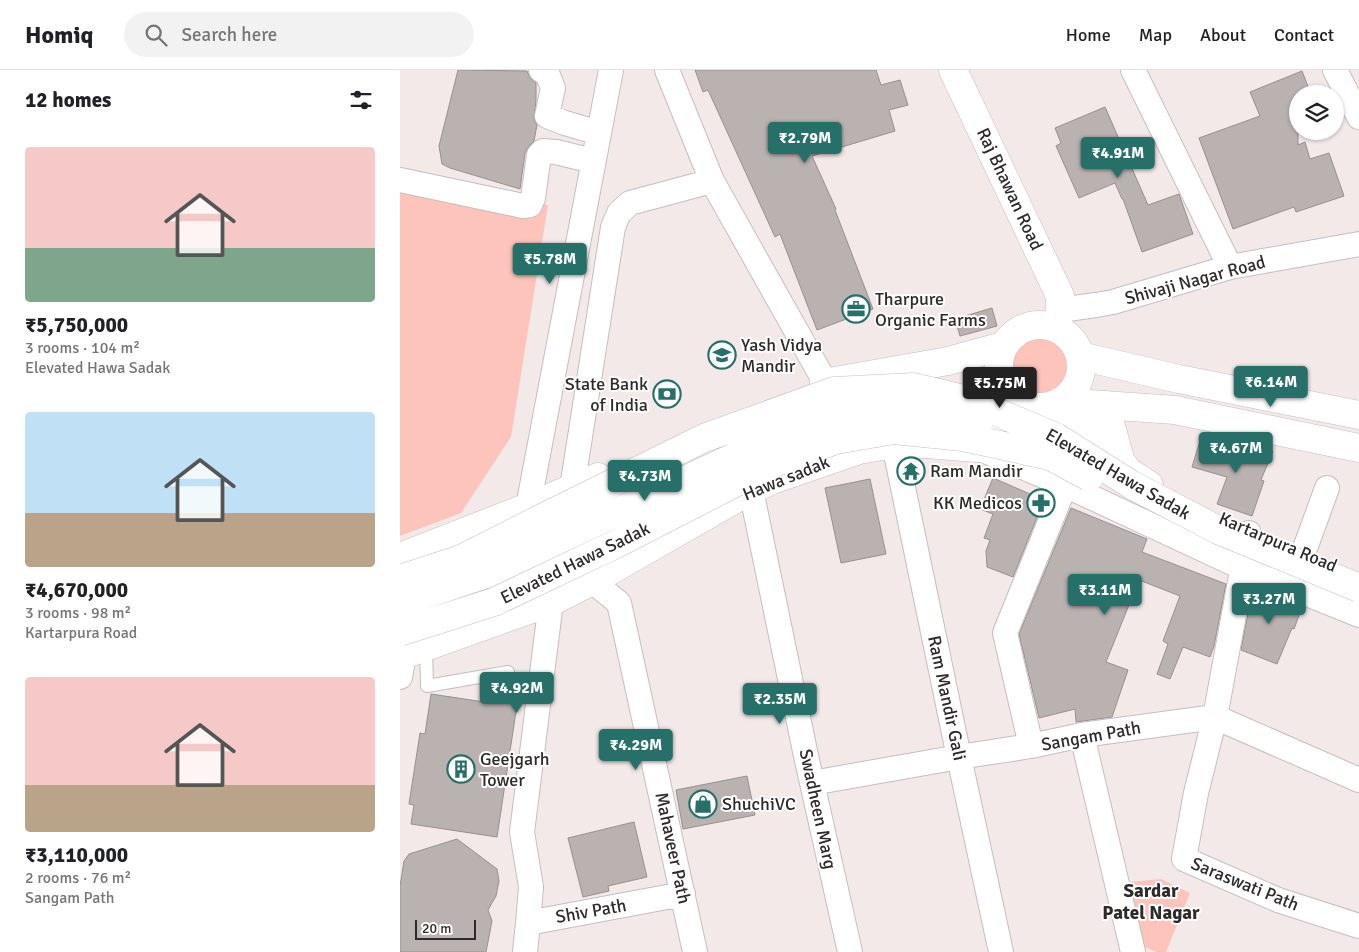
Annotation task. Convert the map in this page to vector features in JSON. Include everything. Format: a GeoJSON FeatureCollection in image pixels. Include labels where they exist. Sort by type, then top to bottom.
{"type":"FeatureCollection","features":[{"type":"Feature","properties":{"kind":"main road","name":"Raj Bhawan Road"},"geometry":{"type":"LineString","coordinates":[[953,70],[1060,296],[1058,319]]}},
{"type":"Feature","properties":{"kind":"main road"},"geometry":{"type":"LineString","coordinates":[[978,448],[1045,408],[1070,394],[1078,382],[1081,369],[1080,356],[1075,344],[1067,335],[1058,319],[1044,325],[1032,325],[1021,329],[1010,336],[1003,346],[999,358],[998,372],[1002,384],[1010,395],[1021,403],[1045,408],[1105,405],[1175,410],[1359,448]]}},
{"type":"Feature","properties":{"kind":"main road"},"geometry":{"type":"LineString","coordinates":[[400,557],[528,507],[766,403],[826,382],[948,361],[1003,346]]}},
{"type":"Feature","properties":{"kind":"main road"},"geometry":{"type":"LineString","coordinates":[[1080,356],[1179,379],[1359,415]]}},
{"type":"Feature","properties":{"kind":"main road","name":"Elevated Hawa Sadak"},"geometry":{"type":"LineString","coordinates":[[400,579],[461,559],[540,518],[713,435],[834,391],[914,387],[968,400],[1056,437],[1132,485],[1218,530],[1359,588]]}},
{"type":"Feature","properties":{"kind":"main road"},"geometry":{"type":"LineString","coordinates":[[1105,405],[1118,450]]}},
{"type":"Feature","properties":{"kind":"main road"},"geometry":{"type":"LineString","coordinates":[[400,603],[486,574],[782,434],[835,415],[890,408],[957,415],[1050,456]]}},
{"type":"Feature","properties":{"kind":"main road"},"geometry":{"type":"LineString","coordinates":[[1045,408],[1118,450]]}},
{"type":"Feature","properties":{"kind":"main road","name":"Elevated Hawa Sadak"},"geometry":{"type":"LineString","coordinates":[[406,653],[494,602],[614,545],[772,464],[836,440],[894,430],[963,437],[1050,456],[1209,540],[1359,606]]}},
{"type":"Feature","properties":{"kind":"main road","name":"Hawa sadak"},"geometry":{"type":"LineString","coordinates":[[406,653],[551,602],[772,480],[859,450],[894,444],[926,444],[978,448]]}},
{"type":"Feature","properties":{"kind":"main road","name":"Kartarpura Road"},"geometry":{"type":"LineString","coordinates":[[1118,450],[1129,472],[1141,481],[1249,533],[1359,576]]}},
{"type":"Feature","properties":{"kind":"main road"},"geometry":{"type":"LineString","coordinates":[[647,455],[681,530]]}},
{"type":"Feature","properties":{"kind":"street"},"geometry":{"type":"LineString","coordinates":[[541,70],[547,73],[553,88],[547,116],[599,133]]}},
{"type":"Feature","properties":{"kind":"street"},"geometry":{"type":"LineString","coordinates":[[528,507],[611,70]]}},
{"type":"Feature","properties":{"kind":"street"},"geometry":{"type":"LineString","coordinates":[[667,70],[712,181],[826,382]]}},
{"type":"Feature","properties":{"kind":"street"},"geometry":{"type":"LineString","coordinates":[[1133,70],[1230,267]]}},
{"type":"Feature","properties":{"kind":"street"},"geometry":{"type":"LineString","coordinates":[[1335,70],[1359,117]]}},
{"type":"Feature","properties":{"kind":"street"},"geometry":{"type":"LineString","coordinates":[[400,180],[523,206],[530,205],[533,198],[539,155],[543,151],[556,152],[593,162]]}},
{"type":"Feature","properties":{"kind":"street"},"geometry":{"type":"LineString","coordinates":[[572,488],[613,227],[618,213],[630,203],[712,181]]}},
{"type":"Feature","properties":{"kind":"street","name":"Shivaji Nagar Road"},"geometry":{"type":"LineString","coordinates":[[1058,319],[1230,267],[1359,244]]}},
{"type":"Feature","properties":{"kind":"street","name":"Ram Mandir Gali"},"geometry":{"type":"LineString","coordinates":[[894,444],[958,757],[1001,952]]}},
{"type":"Feature","properties":{"kind":"street"},"geometry":{"type":"LineString","coordinates":[[978,448],[1065,485],[1243,568],[1359,615]]}},
{"type":"Feature","properties":{"kind":"street"},"geometry":{"type":"LineString","coordinates":[[1031,746],[1005,633],[1065,485],[1118,450]]}},
{"type":"Feature","properties":{"kind":"street"},"geometry":{"type":"LineString","coordinates":[[1303,554],[1327,488]]}},
{"type":"Feature","properties":{"kind":"street","name":"Swadheen Marg"},"geometry":{"type":"LineString","coordinates":[[751,490],[812,783],[850,952]]}},
{"type":"Feature","properties":{"kind":"street"},"geometry":{"type":"LineString","coordinates":[[1249,533],[1215,717],[1359,780]]}},
{"type":"Feature","properties":{"kind":"street","name":"Mahaveer Path"},"geometry":{"type":"LineString","coordinates":[[592,581],[618,603],[695,952]]}},
{"type":"Feature","properties":{"kind":"street"},"geometry":{"type":"LineString","coordinates":[[525,952],[531,887],[522,832],[551,602]]}},
{"type":"Feature","properties":{"kind":"street","name":"Sangam Path"},"geometry":{"type":"LineString","coordinates":[[812,783],[1082,736],[1215,717]]}},
{"type":"Feature","properties":{"kind":"street","name":"Saraswati Path"},"geometry":{"type":"LineString","coordinates":[[1215,717],[1196,793],[1184,859],[1278,900],[1359,926]]}},
{"type":"Feature","properties":{"kind":"street"},"geometry":{"type":"LineString","coordinates":[[1082,736],[1133,952]]}},
{"type":"Feature","properties":{"kind":"street","name":"Shiv Path"},"geometry":{"type":"LineString","coordinates":[[528,923],[683,894]]}},
{"type":"Feature","properties":{"kind":"lane"},"geometry":{"type":"LineString","coordinates":[[406,653],[427,686],[508,672]]}},
{"type":"Feature","properties":{"kind":"shaded area"},"geometry":{"type":"Polygon","coordinates":[[[400,168],[548,205],[511,437],[461,513],[400,536],[400,168]]]}},
{"type":"Feature","properties":{"kind":"shaded area"},"geometry":{"type":"Polygon","coordinates":[[[1037,338],[1054,343],[1062,351],[1067,368],[1062,385],[1054,393],[1037,398],[1020,393],[1012,385],[1007,368],[1012,351],[1020,343],[1037,338]]]}},
{"type":"Feature","properties":{"kind":"shaded area"},"geometry":{"type":"Polygon","coordinates":[[[1161,879],[1190,893],[1166,952],[1156,952],[1141,945],[1128,882],[1161,879]]]}},
{"type":"Feature","properties":{"kind":"building"},"geometry":{"type":"Polygon","coordinates":[[[458,70],[527,71],[530,78],[536,83],[534,119],[537,125],[534,141],[525,153],[520,189],[442,164],[439,146],[458,70]]]}},
{"type":"Feature","properties":{"kind":"building"},"geometry":{"type":"Polygon","coordinates":[[[695,70],[876,70],[881,85],[900,80],[908,105],[889,110],[895,131],[812,156],[836,209],[873,309],[817,330],[780,234],[775,237],[708,90],[703,92],[695,70]]]}},
{"type":"Feature","properties":{"kind":"building"},"geometry":{"type":"Polygon","coordinates":[[[1302,71],[1307,85],[1289,85],[1289,140],[1298,140],[1298,145],[1305,142],[1310,159],[1329,153],[1344,196],[1296,212],[1294,207],[1233,229],[1199,138],[1260,116],[1250,92],[1302,71]]]}},
{"type":"Feature","properties":{"kind":"building"},"geometry":{"type":"Polygon","coordinates":[[[1105,107],[1148,205],[1179,194],[1193,234],[1142,252],[1123,199],[1115,183],[1079,198],[1056,146],[1061,143],[1055,128],[1105,107]]]}},
{"type":"Feature","properties":{"kind":"building"},"geometry":{"type":"Polygon","coordinates":[[[992,308],[997,326],[960,336],[955,319],[992,308]]]}},
{"type":"Feature","properties":{"kind":"building"},"geometry":{"type":"Polygon","coordinates":[[[1199,444],[1273,451],[1261,480],[1264,481],[1252,516],[1217,504],[1227,477],[1192,467],[1199,444]]]}},
{"type":"Feature","properties":{"kind":"building"},"geometry":{"type":"Polygon","coordinates":[[[993,478],[1044,500],[1013,577],[987,567],[986,551],[990,540],[984,538],[993,514],[980,509],[993,478]]]}},
{"type":"Feature","properties":{"kind":"building"},"geometry":{"type":"Polygon","coordinates":[[[870,479],[886,554],[841,563],[825,488],[870,479]]]}},
{"type":"Feature","properties":{"kind":"building"},"geometry":{"type":"Polygon","coordinates":[[[1071,508],[1147,539],[1142,552],[1226,584],[1214,646],[1210,657],[1183,647],[1170,679],[1157,674],[1168,644],[1163,641],[1180,596],[1139,580],[1106,662],[1128,670],[1112,717],[1076,722],[1075,709],[1039,718],[1019,634],[1071,508]]]}},
{"type":"Feature","properties":{"kind":"building"},"geometry":{"type":"Polygon","coordinates":[[[1253,587],[1302,607],[1294,629],[1292,628],[1277,664],[1241,650],[1253,587]]]}},
{"type":"Feature","properties":{"kind":"building","name":"Geejgarh Tower"},"geometry":{"type":"Polygon","coordinates":[[[494,683],[520,685],[497,837],[411,824],[414,805],[409,804],[420,733],[425,734],[431,694],[491,703],[494,683]]]}},
{"type":"Feature","properties":{"kind":"building"},"geometry":{"type":"Polygon","coordinates":[[[747,776],[755,815],[683,829],[676,790],[747,776]]]}},
{"type":"Feature","properties":{"kind":"building"},"geometry":{"type":"Polygon","coordinates":[[[634,822],[647,877],[608,886],[609,891],[583,897],[568,838],[634,822]]]}},
{"type":"Feature","properties":{"kind":"building"},"geometry":{"type":"Polygon","coordinates":[[[457,839],[497,869],[499,881],[496,896],[488,910],[492,921],[486,952],[400,952],[400,886],[404,861],[409,854],[457,839]]]}},
{"type":"Feature","properties":{"kind":"place","name":"Tharpure Organic Farms"},"geometry":{"type":"Point","coordinates":[856,309]}},
{"type":"Feature","properties":{"kind":"place","name":"Yash Vidya Mandir"},"geometry":{"type":"Point","coordinates":[722,355]}},
{"type":"Feature","properties":{"kind":"place","name":"State Bank of India"},"geometry":{"type":"Point","coordinates":[667,394]}},
{"type":"Feature","properties":{"kind":"place","name":"Ram Mandir"},"geometry":{"type":"Point","coordinates":[911,471]}},
{"type":"Feature","properties":{"kind":"place","name":"KK Medicos"},"geometry":{"type":"Point","coordinates":[1041,503]}},
{"type":"Feature","properties":{"kind":"place","name":"Geejgarh Tower"},"geometry":{"type":"Point","coordinates":[461,769]}},
{"type":"Feature","properties":{"kind":"place","name":"ShuchiVC"},"geometry":{"type":"Point","coordinates":[703,804]}},
{"type":"Feature","properties":{"kind":"district","name":"Sardar Patel Nagar"},"geometry":{"type":"Point","coordinates":[1151,902]}}]}
